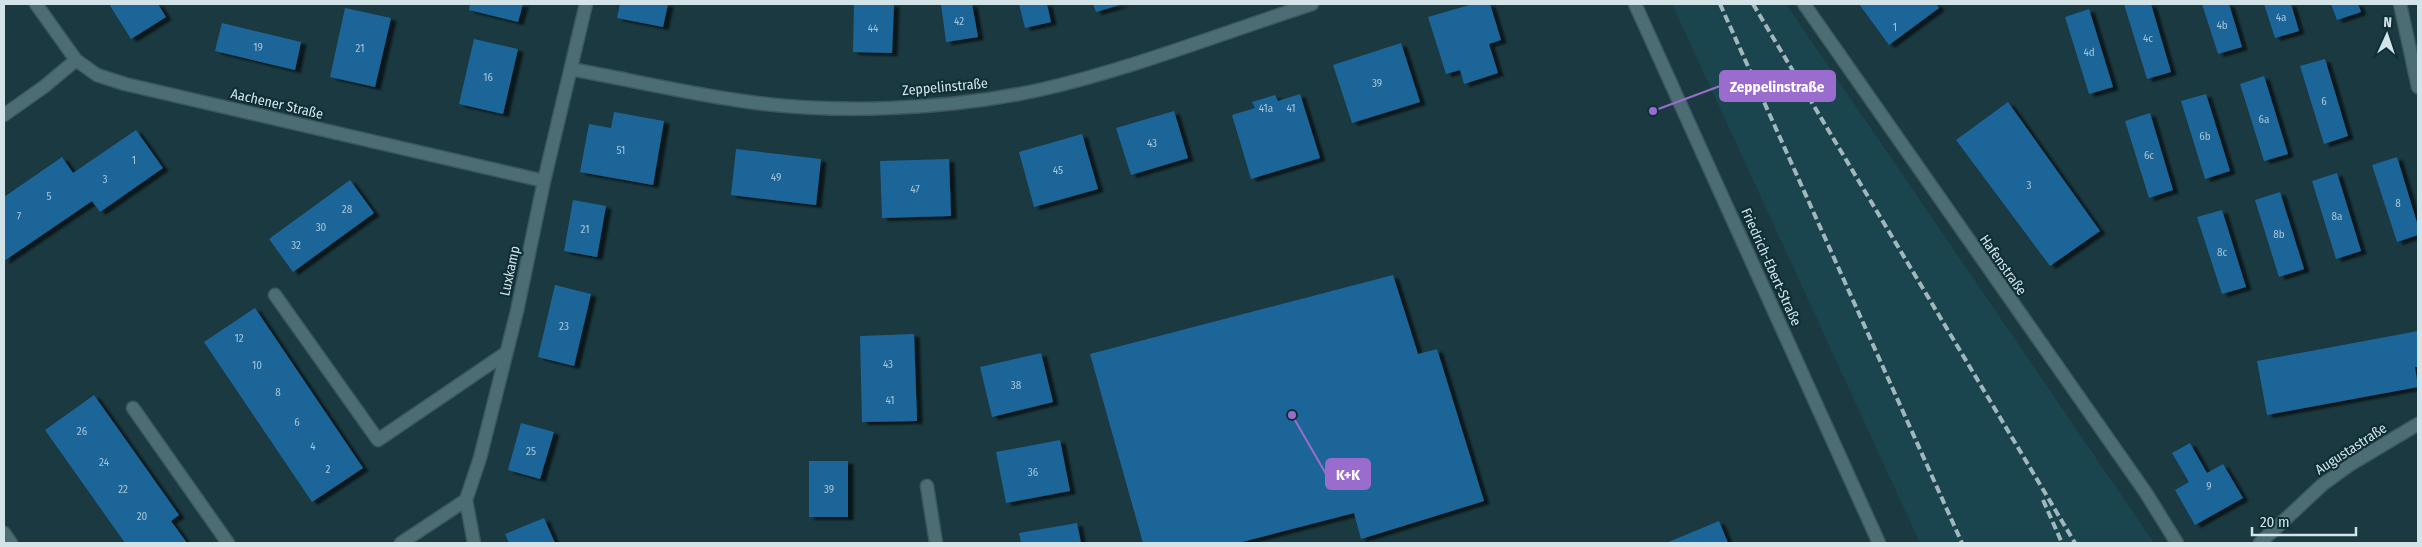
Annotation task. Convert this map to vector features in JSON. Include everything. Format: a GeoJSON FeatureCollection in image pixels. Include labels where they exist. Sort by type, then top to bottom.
{"type":"FeatureCollection","features":[{"type":"Feature","properties":{"kind":"street","name":"Aachener Straße"},"geometry":{"type":"LineString","coordinates":[[36,4],[76,60],[97,75],[125,84],[544,181]]}},
{"type":"Feature","properties":{"kind":"street","name":"Luxkamp"},"geometry":{"type":"LineString","coordinates":[[474,543],[466,500],[480,458],[506,353],[586,4]]}},
{"type":"Feature","properties":{"kind":"street","name":"Zeppelinstraße"},"geometry":{"type":"LineString","coordinates":[[571,69],[737,100],[843,109],[936,105],[1040,90],[1127,65],[1312,4]]}},
{"type":"Feature","properties":{"kind":"street","name":"Friedrich-Ebert-Straße"},"geometry":{"type":"LineString","coordinates":[[1635,4],[1879,543]]}},
{"type":"Feature","properties":{"kind":"street","name":"Hafenstraße"},"geometry":{"type":"LineString","coordinates":[[1804,4],[2146,492],[2177,543]]}},
{"type":"Feature","properties":{"kind":"street"},"geometry":{"type":"LineString","coordinates":[[2400,4],[2418,87]]}},
{"type":"Feature","properties":{"kind":"street"},"geometry":{"type":"LineString","coordinates":[[4,115],[45,86],[76,60]]}},
{"type":"Feature","properties":{"kind":"street"},"geometry":{"type":"LineString","coordinates":[[275,295],[378,440],[506,353]]}},
{"type":"Feature","properties":{"kind":"street"},"geometry":{"type":"LineString","coordinates":[[133,408],[228,543]]}},
{"type":"Feature","properties":{"kind":"street","name":"Augustastraße"},"geometry":{"type":"LineString","coordinates":[[2260,543],[2322,485],[2351,464],[2418,424]]}},
{"type":"Feature","properties":{"kind":"street"},"geometry":{"type":"LineString","coordinates":[[926,486],[936,543]]}},
{"type":"Feature","properties":{"kind":"street"},"geometry":{"type":"LineString","coordinates":[[401,543],[466,500]]}},
{"type":"Feature","properties":{"kind":"street"},"geometry":{"type":"LineString","coordinates":[[4,533],[11,543]]}},
{"type":"Feature","properties":{"kind":"shaded area"},"geometry":{"type":"Polygon","coordinates":[[[1672,4],[1786,4],[2154,543],[1920,543],[1672,4]]]}},
{"type":"Feature","properties":{"kind":"building"},"geometry":{"type":"Polygon","coordinates":[[[109,4],[158,4],[166,17],[131,39],[109,4]]]}},
{"type":"Feature","properties":{"kind":"building"},"geometry":{"type":"Polygon","coordinates":[[[470,4],[523,4],[518,22],[469,10],[470,4]]]}},
{"type":"Feature","properties":{"kind":"building"},"geometry":{"type":"Polygon","coordinates":[[[620,4],[668,4],[663,27],[617,18],[620,4]]]}},
{"type":"Feature","properties":{"kind":"building"},"geometry":{"type":"Polygon","coordinates":[[[854,4],[894,4],[892,53],[853,52],[854,4]]]}},
{"type":"Feature","properties":{"kind":"building"},"geometry":{"type":"Polygon","coordinates":[[[941,4],[972,4],[978,37],[946,42],[941,4]]]}},
{"type":"Feature","properties":{"kind":"building"},"geometry":{"type":"Polygon","coordinates":[[[1019,4],[1047,4],[1051,22],[1025,28],[1019,4]]]}},
{"type":"Feature","properties":{"kind":"building"},"geometry":{"type":"Polygon","coordinates":[[[1093,4],[1123,4],[1096,12],[1093,4]]]}},
{"type":"Feature","properties":{"kind":"building"},"geometry":{"type":"Polygon","coordinates":[[[1473,4],[1490,4],[1501,40],[1489,44],[1498,73],[1464,84],[1460,70],[1446,74],[1428,17],[1473,4]]]}},
{"type":"Feature","properties":{"kind":"building"},"geometry":{"type":"Polygon","coordinates":[[[1859,4],[1936,4],[1939,8],[1889,45],[1859,4]]]}},
{"type":"Feature","properties":{"kind":"building"},"geometry":{"type":"Polygon","coordinates":[[[2124,4],[2151,4],[2171,72],[2147,79],[2124,4]]]}},
{"type":"Feature","properties":{"kind":"building"},"geometry":{"type":"Polygon","coordinates":[[[2202,4],[2229,4],[2242,47],[2218,54],[2202,4]]]}},
{"type":"Feature","properties":{"kind":"building"},"geometry":{"type":"Polygon","coordinates":[[[2264,4],[2291,4],[2299,31],[2275,38],[2264,4]]]}},
{"type":"Feature","properties":{"kind":"building"},"geometry":{"type":"Polygon","coordinates":[[[2331,4],[2358,4],[2361,12],[2337,20],[2331,4]]]}},
{"type":"Feature","properties":{"kind":"building"},"geometry":{"type":"Polygon","coordinates":[[[345,8],[391,18],[375,87],[330,77],[345,8]]]}},
{"type":"Feature","properties":{"kind":"building"},"geometry":{"type":"Polygon","coordinates":[[[2089,9],[2113,87],[2089,94],[2065,17],[2089,9]]]}},
{"type":"Feature","properties":{"kind":"building"},"geometry":{"type":"Polygon","coordinates":[[[222,23],[301,42],[295,70],[215,51],[222,23]]]}},
{"type":"Feature","properties":{"kind":"building"},"geometry":{"type":"Polygon","coordinates":[[[474,39],[518,49],[503,114],[459,104],[474,39]]]}},
{"type":"Feature","properties":{"kind":"building"},"geometry":{"type":"Polygon","coordinates":[[[1401,43],[1420,102],[1352,123],[1333,65],[1401,43]]]}},
{"type":"Feature","properties":{"kind":"building"},"geometry":{"type":"Polygon","coordinates":[[[2325,59],[2348,136],[2324,144],[2300,66],[2325,59]]]}},
{"type":"Feature","properties":{"kind":"building"},"geometry":{"type":"Polygon","coordinates":[[[2264,76],[2288,154],[2264,161],[2240,84],[2264,76]]]}},
{"type":"Feature","properties":{"kind":"building"},"geometry":{"type":"Polygon","coordinates":[[[1300,94],[1320,158],[1251,179],[1232,115],[1255,108],[1252,102],[1275,95],[1278,101],[1300,94]]]}},
{"type":"Feature","properties":{"kind":"building"},"geometry":{"type":"Polygon","coordinates":[[[2206,94],[2230,171],[2205,179],[2181,101],[2206,94]]]}},
{"type":"Feature","properties":{"kind":"building"},"geometry":{"type":"Polygon","coordinates":[[[2008,102],[2100,231],[2050,266],[1956,140],[2008,102]]]}},
{"type":"Feature","properties":{"kind":"building"},"geometry":{"type":"Polygon","coordinates":[[[1174,111],[1188,158],[1131,175],[1116,128],[1174,111]]]}},
{"type":"Feature","properties":{"kind":"building"},"geometry":{"type":"Polygon","coordinates":[[[614,112],[664,121],[653,185],[580,172],[589,124],[611,128],[614,112]]]}},
{"type":"Feature","properties":{"kind":"building"},"geometry":{"type":"Polygon","coordinates":[[[2150,113],[2173,190],[2149,198],[2125,121],[2150,113]]]}},
{"type":"Feature","properties":{"kind":"building"},"geometry":{"type":"Polygon","coordinates":[[[136,130],[163,168],[100,212],[92,201],[4,261],[4,197],[62,157],[73,173],[136,130]]]}},
{"type":"Feature","properties":{"kind":"building"},"geometry":{"type":"Polygon","coordinates":[[[1082,134],[1098,189],[1034,207],[1019,152],[1082,134]]]}},
{"type":"Feature","properties":{"kind":"building"},"geometry":{"type":"Polygon","coordinates":[[[736,149],[821,159],[816,205],[731,195],[736,149]]]}},
{"type":"Feature","properties":{"kind":"building"},"geometry":{"type":"Polygon","coordinates":[[[2397,157],[2418,226],[2418,235],[2397,242],[2372,165],[2397,157]]]}},
{"type":"Feature","properties":{"kind":"building"},"geometry":{"type":"Polygon","coordinates":[[[949,159],[951,216],[882,218],[880,161],[949,159]]]}},
{"type":"Feature","properties":{"kind":"building"},"geometry":{"type":"Polygon","coordinates":[[[2337,173],[2361,251],[2336,259],[2312,181],[2337,173]]]}},
{"type":"Feature","properties":{"kind":"building"},"geometry":{"type":"Polygon","coordinates":[[[350,180],[374,213],[293,272],[269,239],[350,180]]]}},
{"type":"Feature","properties":{"kind":"building"},"geometry":{"type":"Polygon","coordinates":[[[2280,192],[2304,269],[2279,277],[2255,200],[2280,192]]]}},
{"type":"Feature","properties":{"kind":"building"},"geometry":{"type":"Polygon","coordinates":[[[573,200],[606,206],[597,257],[564,251],[573,200]]]}},
{"type":"Feature","properties":{"kind":"building"},"geometry":{"type":"Polygon","coordinates":[[[2222,210],[2246,287],[2222,294],[2197,217],[2222,210]]]}},
{"type":"Feature","properties":{"kind":"building"},"geometry":{"type":"Polygon","coordinates":[[[1393,275],[1418,354],[1437,349],[1484,501],[1361,539],[1354,513],[1238,543],[1143,543],[1090,354],[1393,275]]]}},
{"type":"Feature","properties":{"kind":"building"},"geometry":{"type":"Polygon","coordinates":[[[555,285],[591,294],[574,366],[538,357],[555,285]]]}},
{"type":"Feature","properties":{"kind":"building"},"geometry":{"type":"Polygon","coordinates":[[[255,308],[363,468],[312,502],[204,342],[255,308]]]}},
{"type":"Feature","properties":{"kind":"building"},"geometry":{"type":"Polygon","coordinates":[[[2418,331],[2418,367],[2415,367],[2418,387],[2267,415],[2257,361],[2418,331]]]}},
{"type":"Feature","properties":{"kind":"building"},"geometry":{"type":"Polygon","coordinates":[[[914,334],[917,421],[862,422],[860,336],[914,334]]]}},
{"type":"Feature","properties":{"kind":"building"},"geometry":{"type":"Polygon","coordinates":[[[1041,353],[1053,402],[992,417],[980,367],[1041,353]]]}},
{"type":"Feature","properties":{"kind":"building"},"geometry":{"type":"Polygon","coordinates":[[[94,395],[179,515],[171,521],[187,543],[125,543],[45,430],[94,395]]]}},
{"type":"Feature","properties":{"kind":"building"},"geometry":{"type":"Polygon","coordinates":[[[521,423],[554,432],[540,479],[508,470],[521,423]]]}},
{"type":"Feature","properties":{"kind":"building"},"geometry":{"type":"Polygon","coordinates":[[[1060,440],[1070,491],[1006,503],[996,452],[1060,440]]]}},
{"type":"Feature","properties":{"kind":"building"},"geometry":{"type":"Polygon","coordinates":[[[2190,443],[2207,473],[2223,464],[2243,498],[2195,525],[2175,490],[2189,482],[2172,453],[2190,443]]]}},
{"type":"Feature","properties":{"kind":"building"},"geometry":{"type":"Polygon","coordinates":[[[809,461],[848,461],[848,517],[809,517],[809,461]]]}},
{"type":"Feature","properties":{"kind":"building"},"geometry":{"type":"Polygon","coordinates":[[[544,518],[555,543],[509,543],[505,534],[544,518]]]}},
{"type":"Feature","properties":{"kind":"building"},"geometry":{"type":"Polygon","coordinates":[[[1719,521],[1728,543],[1666,543],[1719,521]]]}},
{"type":"Feature","properties":{"kind":"building"},"geometry":{"type":"Polygon","coordinates":[[[1077,523],[1081,543],[1021,543],[1019,533],[1077,523]]]}},
{"type":"Feature","properties":{"kind":"railway"},"geometry":{"type":"LineString","coordinates":[[1720,4],[1962,543]]}},
{"type":"Feature","properties":{"kind":"railway"},"geometry":{"type":"LineString","coordinates":[[1753,4],[2075,543]]}},
{"type":"Feature","properties":{"kind":"railway"},"geometry":{"type":"LineString","coordinates":[[2043,500],[2062,543]]}},
{"type":"Feature","properties":{"kind":"place","name":"Zeppelinstraße"},"geometry":{"type":"Point","coordinates":[1653,111]}},
{"type":"Feature","properties":{"kind":"place","name":"K+K"},"geometry":{"type":"Point","coordinates":[1292,415]}}]}
